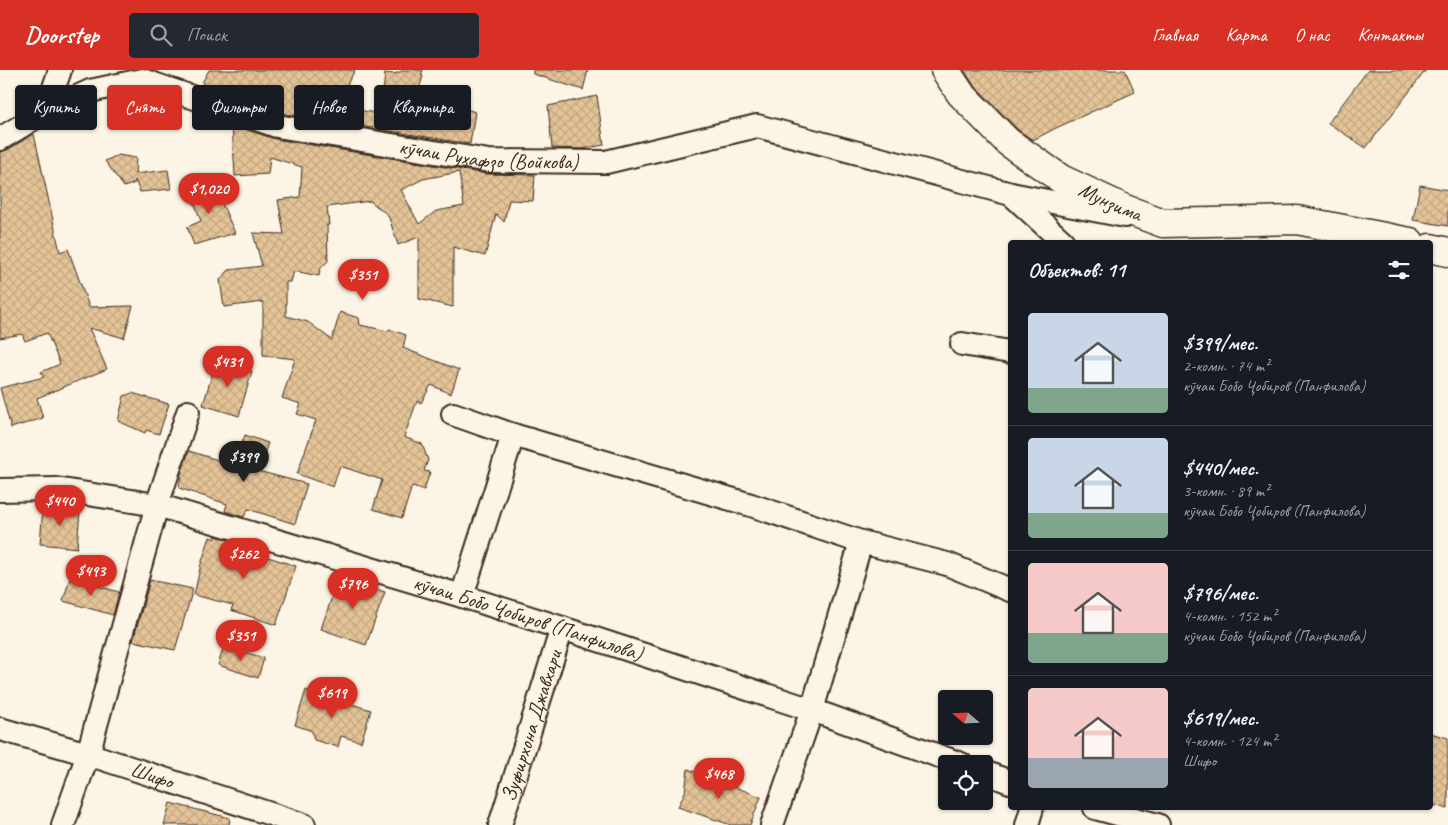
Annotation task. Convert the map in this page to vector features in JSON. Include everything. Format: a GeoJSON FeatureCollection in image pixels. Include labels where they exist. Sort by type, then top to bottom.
{"type":"FeatureCollection","features":[{"type":"Feature","properties":{"kind":"street"},"geometry":{"type":"LineString","coordinates":[[55,85],[60,70]]}},
{"type":"Feature","properties":{"kind":"street","name":"Мунзима"},"geometry":{"type":"LineString","coordinates":[[945,70],[961,94],[1008,142],[1061,179],[1125,209],[1163,223],[1297,220],[1400,240]]}},
{"type":"Feature","properties":{"kind":"street","name":"кӯчаи Руҳафзо (Войкова)"},"geometry":{"type":"LineString","coordinates":[[97,90],[142,80],[277,126],[489,161],[606,162],[757,126],[1011,194]]}},
{"type":"Feature","properties":{"kind":"street","name":"кӯчаи Руҳафзо (Войкова)"},"geometry":{"type":"LineString","coordinates":[[0,139],[15,130]]}},
{"type":"Feature","properties":{"kind":"street"},"geometry":{"type":"LineString","coordinates":[[1011,194],[1163,223]]}},
{"type":"Feature","properties":{"kind":"street"},"geometry":{"type":"LineString","coordinates":[[1011,194],[1061,240]]}},
{"type":"Feature","properties":{"kind":"street"},"geometry":{"type":"LineString","coordinates":[[1433,249],[1448,252]]}},
{"type":"Feature","properties":{"kind":"street"},"geometry":{"type":"LineString","coordinates":[[962,344],[1008,352]]}},
{"type":"Feature","properties":{"kind":"street"},"geometry":{"type":"LineString","coordinates":[[63,825],[88,754],[157,505],[188,412]]}},
{"type":"Feature","properties":{"kind":"street"},"geometry":{"type":"LineString","coordinates":[[453,414],[513,435],[751,504],[861,542],[947,564],[1008,589]]}},
{"type":"Feature","properties":{"kind":"street"},"geometry":{"type":"LineString","coordinates":[[462,596],[513,435]]}},
{"type":"Feature","properties":{"kind":"street","name":"кӯчаи Бобо Ҷобиров (Панфилова)"},"geometry":{"type":"LineString","coordinates":[[0,490],[56,488],[157,505],[462,596],[562,628],[812,710],[938,756]]}},
{"type":"Feature","properties":{"kind":"street"},"geometry":{"type":"LineString","coordinates":[[772,825],[812,710],[861,542]]}},
{"type":"Feature","properties":{"kind":"street","name":"Зуфирхона Джавхари"},"geometry":{"type":"LineString","coordinates":[[500,825],[562,628]]}},
{"type":"Feature","properties":{"kind":"street","name":"Шифо"},"geometry":{"type":"LineString","coordinates":[[0,729],[88,754],[304,825]]}},
{"type":"Feature","properties":{"kind":"street"},"geometry":{"type":"LineString","coordinates":[[993,775],[1008,781]]}},
{"type":"Feature","properties":{"kind":"street"},"geometry":{"type":"LineString","coordinates":[[1027,825],[1031,810]]}},
{"type":"Feature","properties":{"kind":"street"},"geometry":{"type":"LineString","coordinates":[[1102,810],[1158,825]]}},
{"type":"Feature","properties":{"kind":"building"},"geometry":{"type":"Polygon","coordinates":[[[209,70],[355,70],[347,85],[294,85],[294,115],[284,114],[284,85],[206,85],[202,83],[209,70]]]}},
{"type":"Feature","properties":{"kind":"building"},"geometry":{"type":"Polygon","coordinates":[[[405,70],[423,70],[421,75],[423,76],[420,85],[384,85],[385,73],[394,74],[405,70]]]}},
{"type":"Feature","properties":{"kind":"building"},"geometry":{"type":"Polygon","coordinates":[[[533,70],[588,70],[583,90],[533,74],[533,70]]]}},
{"type":"Feature","properties":{"kind":"building"},"geometry":{"type":"Polygon","coordinates":[[[964,70],[1125,70],[1135,92],[1033,140],[1018,130],[973,84],[964,70]]]}},
{"type":"Feature","properties":{"kind":"building"},"geometry":{"type":"Polygon","coordinates":[[[1368,70],[1426,70],[1366,148],[1328,123],[1368,70]]]}},
{"type":"Feature","properties":{"kind":"building"},"geometry":{"type":"Polygon","coordinates":[[[597,96],[604,145],[582,149],[552,148],[548,106],[597,96]]]}},
{"type":"Feature","properties":{"kind":"building"},"geometry":{"type":"Polygon","coordinates":[[[364,111],[374,113],[374,128],[364,127],[364,111]]]}},
{"type":"Feature","properties":{"kind":"building"},"geometry":{"type":"Polygon","coordinates":[[[471,111],[475,112],[470,144],[384,130],[471,130],[471,111]]]}},
{"type":"Feature","properties":{"kind":"building"},"geometry":{"type":"Polygon","coordinates":[[[232,130],[247,130],[275,139],[487,174],[535,175],[533,201],[509,200],[504,222],[496,214],[485,256],[453,247],[453,307],[419,299],[419,237],[398,245],[388,215],[370,201],[327,207],[329,225],[327,225],[328,261],[320,269],[319,276],[294,271],[291,282],[286,282],[286,316],[308,322],[332,340],[340,312],[359,318],[360,325],[388,331],[389,329],[406,335],[403,348],[459,370],[451,394],[431,385],[421,403],[417,401],[404,437],[422,444],[428,460],[424,471],[430,472],[424,490],[412,486],[402,518],[373,509],[382,480],[340,466],[333,487],[297,474],[316,420],[297,414],[301,404],[282,398],[295,359],[263,355],[263,302],[224,307],[220,280],[229,270],[262,266],[253,233],[284,234],[278,200],[300,197],[302,167],[270,157],[268,174],[235,176],[232,130]],[[459,172],[423,179],[401,190],[419,224],[436,211],[464,206],[459,172]]]}},
{"type":"Feature","properties":{"kind":"building"},"geometry":{"type":"Polygon","coordinates":[[[34,134],[60,252],[68,249],[89,307],[133,306],[124,338],[89,328],[107,369],[37,398],[43,418],[11,428],[0,388],[44,377],[41,372],[60,364],[47,333],[25,341],[22,334],[0,338],[0,152],[7,150],[34,134]]]}},
{"type":"Feature","properties":{"kind":"building"},"geometry":{"type":"Polygon","coordinates":[[[118,155],[136,158],[135,174],[168,170],[171,189],[140,192],[135,180],[135,183],[124,187],[105,161],[118,155]]]}},
{"type":"Feature","properties":{"kind":"building"},"geometry":{"type":"Polygon","coordinates":[[[212,181],[235,233],[194,245],[187,227],[201,221],[189,189],[212,181]]]}},
{"type":"Feature","properties":{"kind":"building"},"geometry":{"type":"Polygon","coordinates":[[[1420,185],[1448,190],[1448,226],[1413,220],[1420,185]]]}},
{"type":"Feature","properties":{"kind":"building"},"geometry":{"type":"Polygon","coordinates":[[[216,361],[252,371],[239,416],[203,405],[216,361]]]}},
{"type":"Feature","properties":{"kind":"building"},"geometry":{"type":"Polygon","coordinates":[[[132,393],[169,404],[159,434],[146,430],[145,433],[118,421],[124,396],[132,393]]]}},
{"type":"Feature","properties":{"kind":"building"},"geometry":{"type":"Polygon","coordinates":[[[245,435],[268,443],[258,471],[307,484],[295,524],[248,509],[244,517],[225,511],[227,504],[179,488],[181,474],[189,451],[234,465],[245,435]]]}},
{"type":"Feature","properties":{"kind":"building"},"geometry":{"type":"Polygon","coordinates":[[[43,506],[80,510],[77,548],[40,544],[43,506]]]}},
{"type":"Feature","properties":{"kind":"building"},"geometry":{"type":"Polygon","coordinates":[[[216,536],[236,542],[235,545],[237,547],[296,566],[276,625],[231,610],[233,605],[194,595],[210,537],[215,539],[216,536]]]}},
{"type":"Feature","properties":{"kind":"building"},"geometry":{"type":"Polygon","coordinates":[[[339,576],[385,592],[366,645],[321,629],[339,576]]]}},
{"type":"Feature","properties":{"kind":"building"},"geometry":{"type":"Polygon","coordinates":[[[70,578],[119,592],[113,615],[63,601],[70,578]]]}},
{"type":"Feature","properties":{"kind":"building"},"geometry":{"type":"Polygon","coordinates":[[[150,580],[193,589],[175,650],[133,641],[150,580]]]}},
{"type":"Feature","properties":{"kind":"building"},"geometry":{"type":"Polygon","coordinates":[[[224,646],[264,658],[258,678],[218,665],[224,646]]]}},
{"type":"Feature","properties":{"kind":"building"},"geometry":{"type":"Polygon","coordinates":[[[306,690],[371,710],[361,742],[341,736],[338,747],[314,740],[312,731],[295,725],[306,690]]]}},
{"type":"Feature","properties":{"kind":"building"},"geometry":{"type":"Polygon","coordinates":[[[1433,734],[1448,738],[1448,809],[1433,805],[1433,734]]]}},
{"type":"Feature","properties":{"kind":"building"},"geometry":{"type":"Polygon","coordinates":[[[688,769],[761,797],[750,825],[731,825],[678,807],[685,792],[688,769]]]}},
{"type":"Feature","properties":{"kind":"building"},"geometry":{"type":"Polygon","coordinates":[[[170,803],[230,818],[229,825],[164,825],[170,803]]]}}]}
